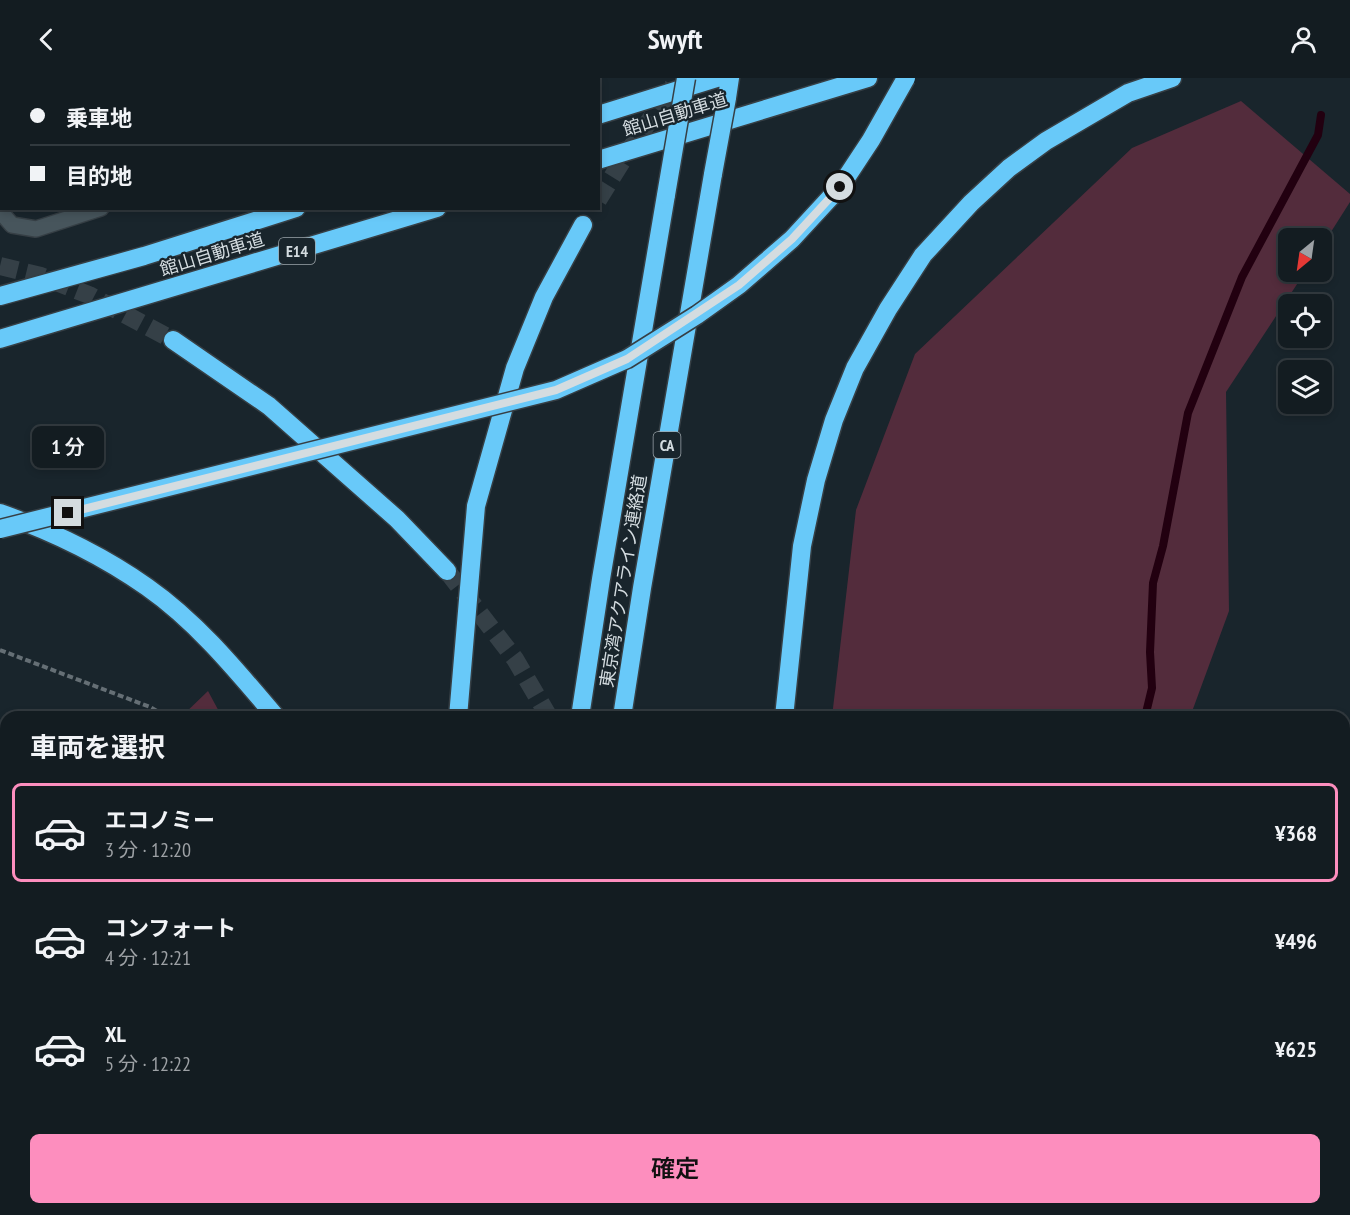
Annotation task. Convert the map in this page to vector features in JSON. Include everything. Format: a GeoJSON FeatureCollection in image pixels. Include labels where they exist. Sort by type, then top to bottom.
{"type":"FeatureCollection","features":[{"type":"Feature","properties":{"kind":"highway","name":"東京湾アクアライン連絡道"},"geometry":{"type":"LineString","coordinates":[[581,711],[601,579],[686,78]]}},
{"type":"Feature","properties":{"kind":"highway","name":"館山自動車道"},"geometry":{"type":"LineString","coordinates":[[600,114],[717,78]]}},
{"type":"Feature","properties":{"kind":"highway","name":"東京湾アクアライン連絡道"},"geometry":{"type":"LineString","coordinates":[[623,711],[730,78]]}},
{"type":"Feature","properties":{"kind":"highway","name":"館山自動車道"},"geometry":{"type":"LineString","coordinates":[[600,159],[868,78]]}},
{"type":"Feature","properties":{"kind":"highway"},"geometry":{"type":"LineString","coordinates":[[0,530],[556,390],[627,359],[739,285],[792,239],[840,187],[871,140],[906,78]]}},
{"type":"Feature","properties":{"kind":"highway"},"geometry":{"type":"LineString","coordinates":[[785,711],[801,546],[816,480],[834,420],[855,368],[888,309],[923,255],[971,203],[1009,168],[1046,141],[1128,93],[1172,78]]}},
{"type":"Feature","properties":{"kind":"highway","name":"館山自動車道"},"geometry":{"type":"LineString","coordinates":[[0,296],[144,256],[290,210]]}},
{"type":"Feature","properties":{"kind":"highway","name":"館山自動車道"},"geometry":{"type":"LineString","coordinates":[[0,339],[430,210]]}},
{"type":"Feature","properties":{"kind":"highway"},"geometry":{"type":"LineString","coordinates":[[459,711],[476,506],[515,368],[544,297],[583,225]]}},
{"type":"Feature","properties":{"kind":"highway"},"geometry":{"type":"LineString","coordinates":[[173,340],[269,406],[397,519],[447,571]]}},
{"type":"Feature","properties":{"kind":"highway"},"geometry":{"type":"LineString","coordinates":[[0,513],[55,534],[96,555],[148,588],[192,624],[271,711]]}},
{"type":"Feature","properties":{"kind":"street"},"geometry":{"type":"LineString","coordinates":[[0,211],[12,225],[36,229],[95,210]]}},
{"type":"Feature","properties":{"kind":"path"},"geometry":{"type":"LineString","coordinates":[[0,650],[157,711]]}},
{"type":"Feature","properties":{"kind":"shaded area"},"geometry":{"type":"Polygon","coordinates":[[[1241,101],[1350,194],[1350,202],[1332,230],[1332,228],[1278,228],[1278,282],[1298,282],[1291,294],[1278,294],[1278,313],[1226,392],[1229,611],[1192,711],[833,711],[856,510],[915,354],[1132,148],[1241,101]]]}},
{"type":"Feature","properties":{"kind":"shaded area"},"geometry":{"type":"Polygon","coordinates":[[[208,691],[219,711],[187,711],[208,691]]]}},
{"type":"Feature","properties":{"kind":"waterway"},"geometry":{"type":"LineString","coordinates":[[1146,711],[1152,688],[1150,652],[1153,583],[1163,546],[1188,413],[1242,277],[1318,135],[1321,115]]}},
{"type":"Feature","properties":{"kind":"tunnel"},"geometry":{"type":"LineString","coordinates":[[600,197],[673,86]]}},
{"type":"Feature","properties":{"kind":"tunnel"},"geometry":{"type":"LineString","coordinates":[[0,266],[41,276],[89,295],[173,340]]}},
{"type":"Feature","properties":{"kind":"tunnel"},"geometry":{"type":"LineString","coordinates":[[447,571],[515,659],[545,711]]}},
{"type":"Feature","properties":{"kind":"route"},"geometry":{"type":"LineString","coordinates":[[68,513],[556,390],[627,359],[697,315],[739,285],[792,239],[840,187]]}}]}
